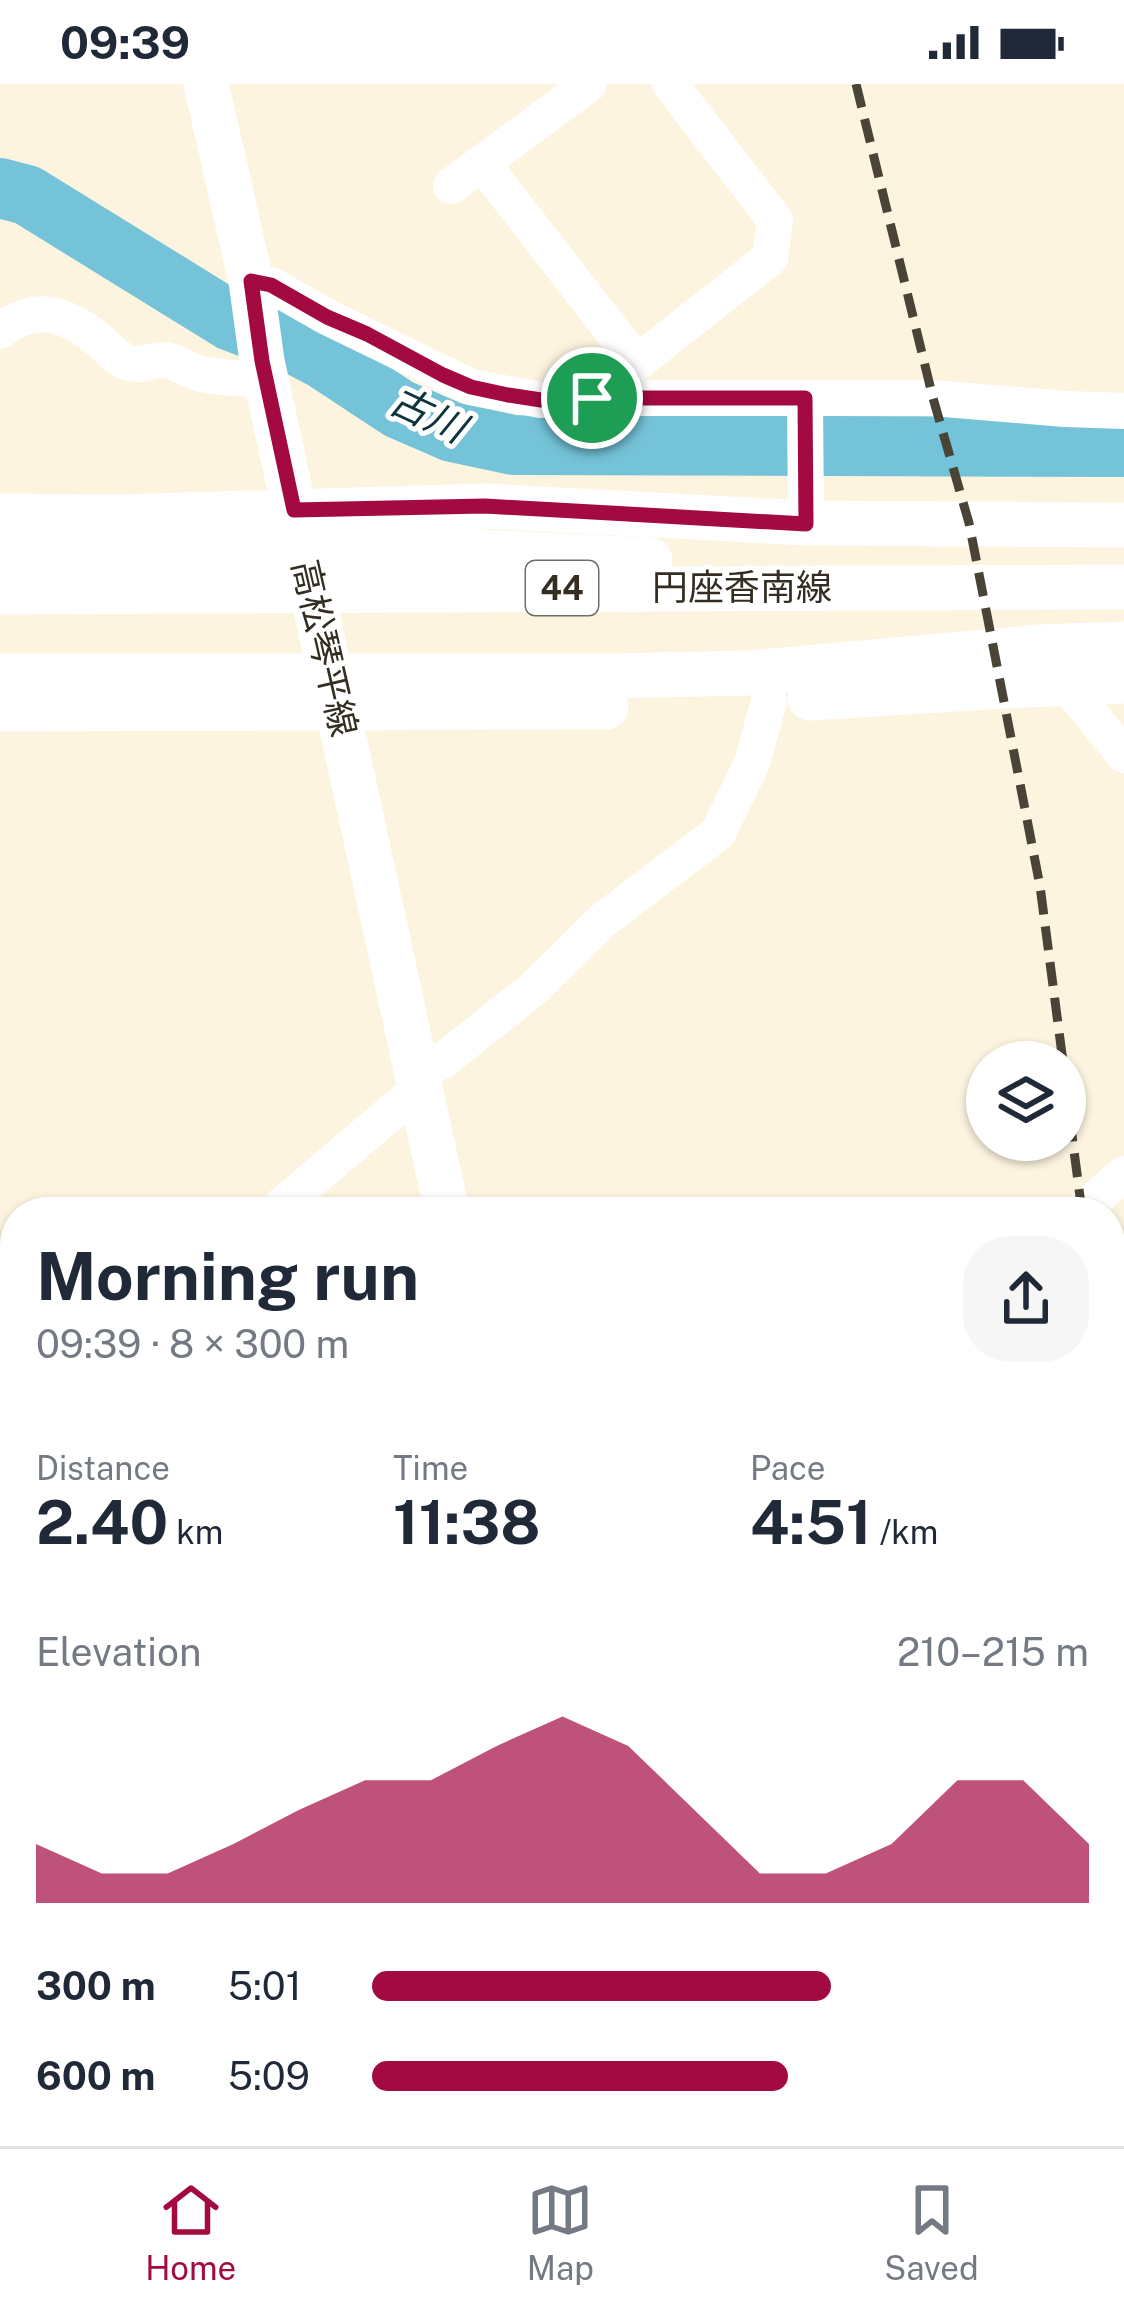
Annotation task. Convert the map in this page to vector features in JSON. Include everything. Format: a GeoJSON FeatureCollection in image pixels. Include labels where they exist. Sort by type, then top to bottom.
{"type":"FeatureCollection","features":[{"type":"Feature","properties":{"kind":"main road","name":"高松琴平線"},"geometry":{"type":"LineString","coordinates":[[206,84],[444,1197]]}},
{"type":"Feature","properties":{"kind":"main road","name":"44"},"geometry":{"type":"LineString","coordinates":[[0,516],[806,505],[1124,526]]}},
{"type":"Feature","properties":{"kind":"main road","name":"44"},"geometry":{"type":"LineString","coordinates":[[0,550],[376,547],[1104,586]]}},
{"type":"Feature","properties":{"kind":"main road","name":"円座香南線"},"geometry":{"type":"LineString","coordinates":[[0,592],[1104,586]]}},
{"type":"Feature","properties":{"kind":"main road"},"geometry":{"type":"LineString","coordinates":[[0,676],[749,673],[1041,646],[1124,644]]}},
{"type":"Feature","properties":{"kind":"main road"},"geometry":{"type":"LineString","coordinates":[[0,709],[596,707],[1124,681]]}},
{"type":"Feature","properties":{"kind":"street"},"geometry":{"type":"LineString","coordinates":[[451,186],[589,84]]}},
{"type":"Feature","properties":{"kind":"street"},"geometry":{"type":"LineString","coordinates":[[592,398],[770,258],[775,220],[670,84]]}},
{"type":"Feature","properties":{"kind":"street"},"geometry":{"type":"LineString","coordinates":[[482,163],[637,363]]}},
{"type":"Feature","properties":{"kind":"street"},"geometry":{"type":"LineString","coordinates":[[252,287],[271,285],[471,387],[541,400],[805,405],[933,398],[1124,410]]}},
{"type":"Feature","properties":{"kind":"street"},"geometry":{"type":"LineString","coordinates":[[0,331],[30,313],[57,316],[75,322],[132,364],[161,359],[197,374],[264,370]]}},
{"type":"Feature","properties":{"kind":"street"},"geometry":{"type":"LineString","coordinates":[[805,405],[806,505]]}},
{"type":"Feature","properties":{"kind":"street"},"geometry":{"type":"LineString","coordinates":[[1067,685],[1124,755]]}},
{"type":"Feature","properties":{"kind":"street"},"geometry":{"type":"LineString","coordinates":[[290,1197],[418,1077],[533,989],[602,921],[718,833],[752,763],[769,701]]}},
{"type":"Feature","properties":{"kind":"street"},"geometry":{"type":"LineString","coordinates":[[1097,1197],[1124,1174]]}},
{"type":"Feature","properties":{"kind":"waterway","name":"古川"},"geometry":{"type":"LineString","coordinates":[[0,188],[27,195],[231,321],[300,347],[399,409],[452,432],[513,445],[1124,447]]}},
{"type":"Feature","properties":{"kind":"railway"},"geometry":{"type":"LineString","coordinates":[[856,84],[933,398],[969,523],[1040,886],[1060,1041]]}},
{"type":"Feature","properties":{"kind":"railway"},"geometry":{"type":"LineString","coordinates":[[1075,1161],[1080,1197]]}},
{"type":"Feature","properties":{"kind":"route"},"geometry":{"type":"LineString","coordinates":[[251,281],[271,285],[471,387],[541,400],[592,398],[805,398],[806,524],[485,506],[294,510],[262,361],[251,281]]}}]}
